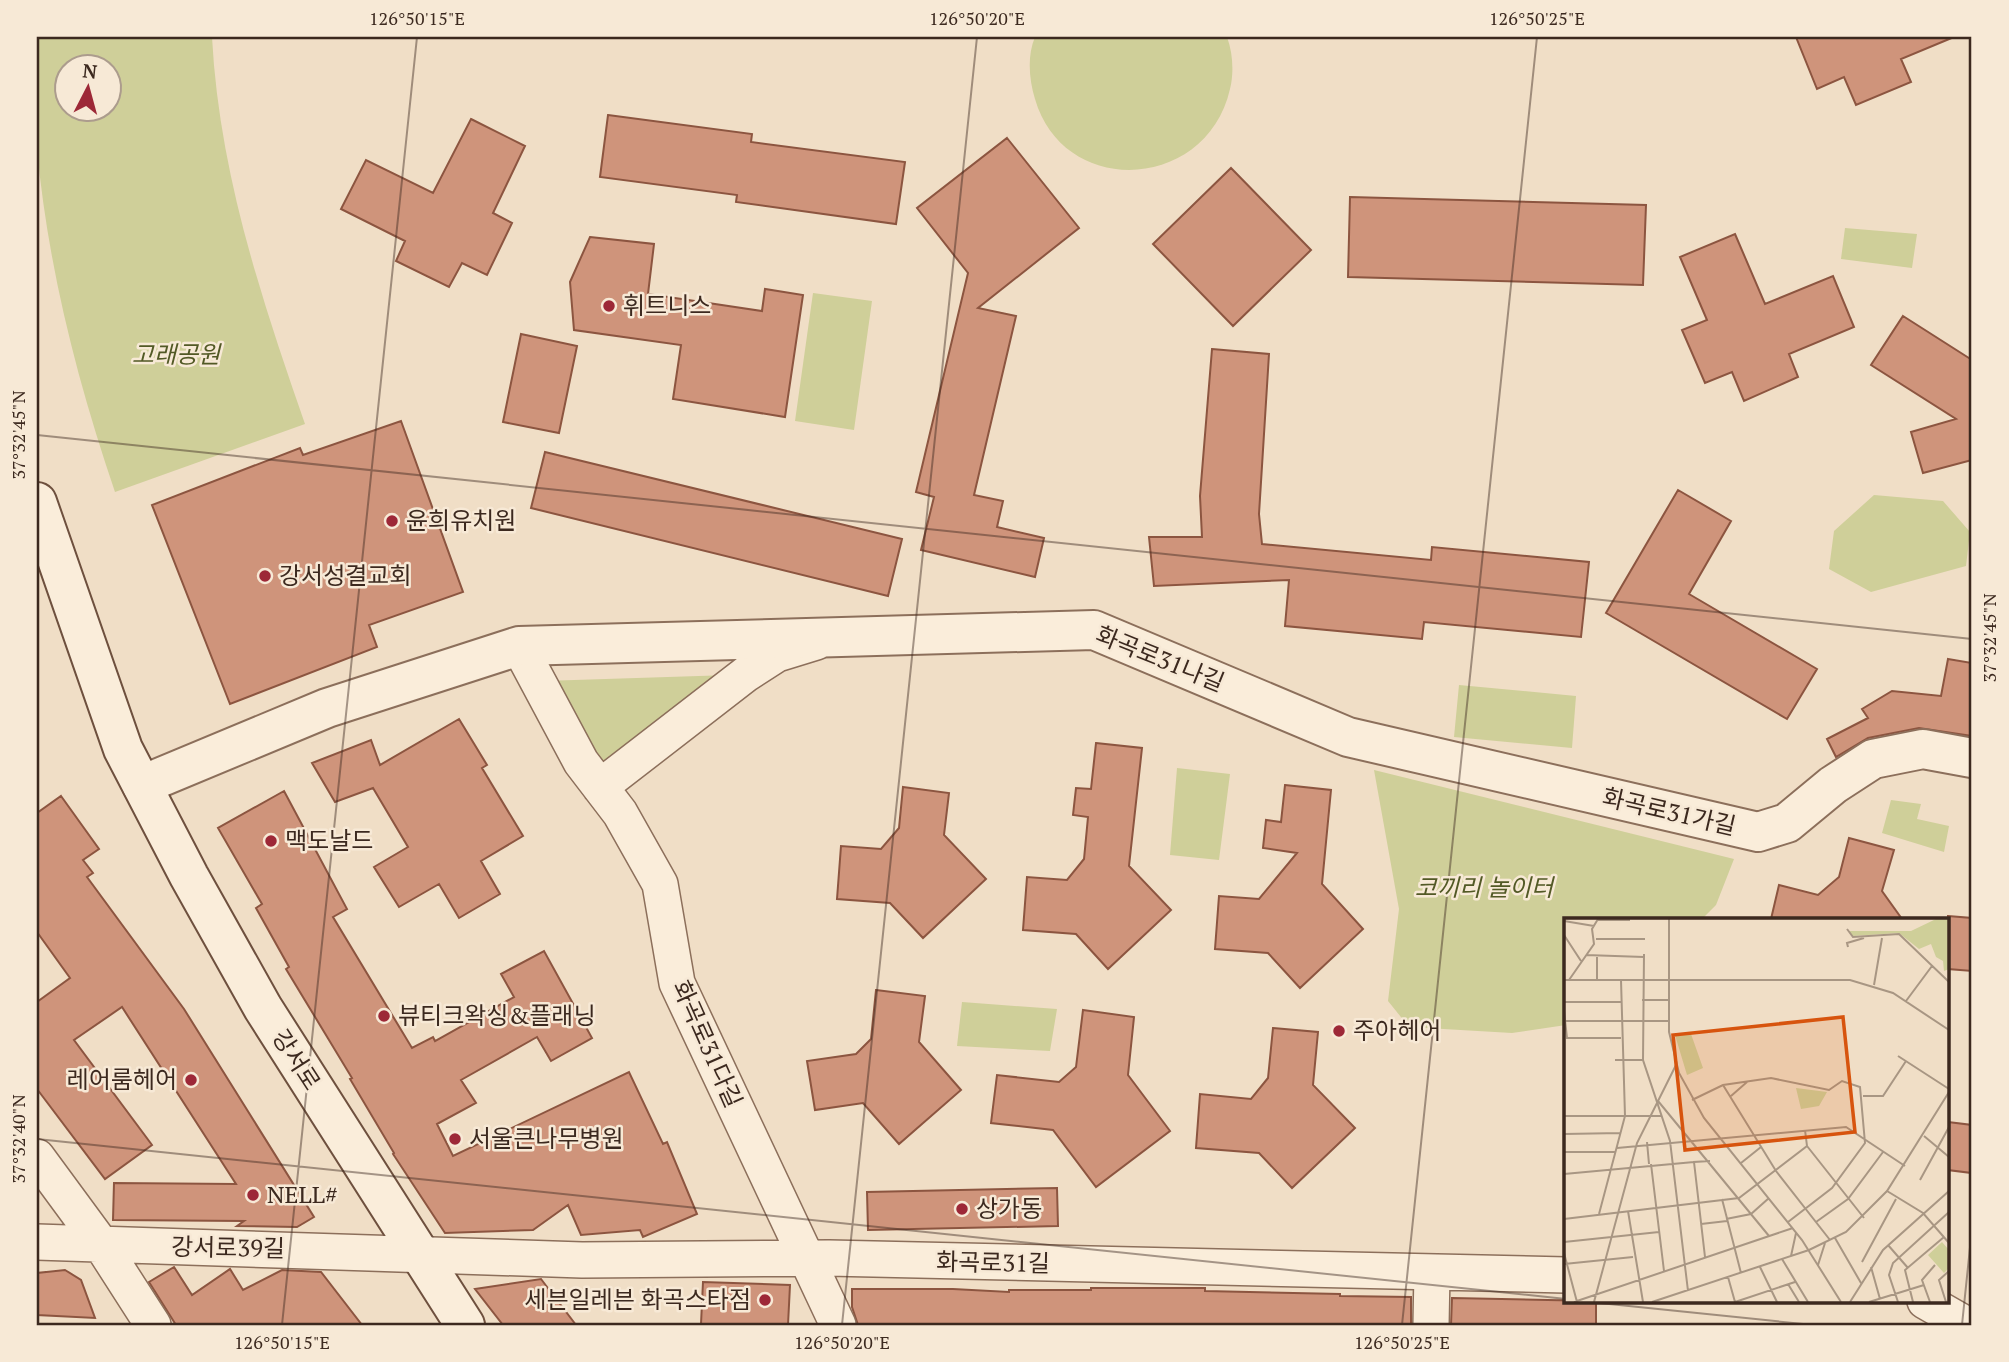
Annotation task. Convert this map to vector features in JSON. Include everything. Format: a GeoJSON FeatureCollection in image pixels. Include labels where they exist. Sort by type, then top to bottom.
{"type":"FeatureCollection","features":[{"type":"Feature","properties":{"kind":"street","name":"강서로"},"geometry":{"type":"LineString","coordinates":[[37,502],[123,749],[263,1007],[465,1325]]}},
{"type":"Feature","properties":{"kind":"street","name":"화곡로31나길"},"geometry":{"type":"LineString","coordinates":[[519,646],[1094,629],[1349,737]]}},
{"type":"Feature","properties":{"kind":"street","name":"화곡로31나길"},"geometry":{"type":"LineString","coordinates":[[600,787],[766,661],[777,654],[836,636]]}},
{"type":"Feature","properties":{"kind":"street"},"geometry":{"type":"LineString","coordinates":[[142,785],[327,708],[519,646]]}},
{"type":"Feature","properties":{"kind":"street","name":"화곡로31다길"},"geometry":{"type":"LineString","coordinates":[[519,646],[581,762],[620,813],[660,884],[677,983],[838,1325]]}},
{"type":"Feature","properties":{"kind":"street","name":"화곡로31가길"},"geometry":{"type":"LineString","coordinates":[[1349,737],[1758,832],[1787,823],[1833,785],[1873,760],[1923,749],[1972,758]]}},
{"type":"Feature","properties":{"kind":"street"},"geometry":{"type":"LineString","coordinates":[[37,1157],[101,1244],[153,1325]]}},
{"type":"Feature","properties":{"kind":"street","name":"강서로39길"},"geometry":{"type":"LineString","coordinates":[[37,1242],[419,1253]]}},
{"type":"Feature","properties":{"kind":"street","name":"화곡로31길"},"geometry":{"type":"LineString","coordinates":[[419,1253],[582,1260],[805,1258],[1564,1275]]}},
{"type":"Feature","properties":{"kind":"street"},"geometry":{"type":"LineString","coordinates":[[1431,1325],[1432,1272]]}},
{"type":"Feature","properties":{"kind":"street"},"geometry":{"type":"LineString","coordinates":[[1927,1302],[1967,1325]]}},
{"type":"Feature","properties":{"kind":"green space","name":"고래공원"},"geometry":{"type":"Polygon","coordinates":[[[37,37],[212,37],[216,87],[233,185],[258,282],[305,424],[115,492],[88,408],[56,280],[42,193],[36,107],[37,37]]]}},
{"type":"Feature","properties":{"kind":"green space"},"geometry":{"type":"Polygon","coordinates":[[[1035,37],[1227,37],[1232,63],[1230,89],[1216,123],[1194,148],[1166,163],[1135,170],[1103,167],[1074,154],[1051,131],[1035,99],[1031,84],[1030,60],[1035,37]]]}},
{"type":"Feature","properties":{"kind":"green space"},"geometry":{"type":"Polygon","coordinates":[[[1845,228],[1917,234],[1912,268],[1841,259],[1845,228]]]}},
{"type":"Feature","properties":{"kind":"green space"},"geometry":{"type":"Polygon","coordinates":[[[813,293],[872,301],[854,430],[795,421],[813,293]]]}},
{"type":"Feature","properties":{"kind":"green space"},"geometry":{"type":"Polygon","coordinates":[[[1874,495],[1943,501],[1970,532],[1966,566],[1871,592],[1829,569],[1834,531],[1874,495]]]}},
{"type":"Feature","properties":{"kind":"green space"},"geometry":{"type":"Polygon","coordinates":[[[730,675],[602,762],[543,681],[730,675]]]}},
{"type":"Feature","properties":{"kind":"green space"},"geometry":{"type":"Polygon","coordinates":[[[1459,685],[1576,696],[1572,748],[1454,737],[1459,685]]]}},
{"type":"Feature","properties":{"kind":"green space"},"geometry":{"type":"Polygon","coordinates":[[[1177,768],[1230,774],[1219,860],[1170,855],[1177,768]]]}},
{"type":"Feature","properties":{"kind":"green space","name":"코끼리 놀이터"},"geometry":{"type":"Polygon","coordinates":[[[1374,770],[1734,859],[1716,905],[1703,918],[1564,918],[1564,1025],[1512,1033],[1409,1027],[1388,1001],[1399,909],[1374,770]]]}},
{"type":"Feature","properties":{"kind":"green space"},"geometry":{"type":"Polygon","coordinates":[[[1891,800],[1921,804],[1917,819],[1949,826],[1944,852],[1882,833],[1891,800]]]}},
{"type":"Feature","properties":{"kind":"green space"},"geometry":{"type":"Polygon","coordinates":[[[962,1002],[1057,1009],[1050,1051],[957,1046],[962,1002]]]}},
{"type":"Feature","properties":{"kind":"building"},"geometry":{"type":"Polygon","coordinates":[[[1796,37],[1954,37],[1901,59],[1911,82],[1856,105],[1844,77],[1817,89],[1796,37]]]}},
{"type":"Feature","properties":{"kind":"building"},"geometry":{"type":"Polygon","coordinates":[[[608,115],[752,134],[751,142],[905,162],[896,224],[736,202],[737,195],[600,177],[608,115]]]}},
{"type":"Feature","properties":{"kind":"building"},"geometry":{"type":"Polygon","coordinates":[[[471,119],[525,146],[493,213],[512,223],[487,275],[462,263],[449,287],[396,261],[405,241],[341,209],[366,160],[433,193],[471,119]]]}},
{"type":"Feature","properties":{"kind":"building"},"geometry":{"type":"Polygon","coordinates":[[[1007,138],[1079,228],[978,308],[1016,316],[974,495],[1003,501],[997,527],[1044,538],[1035,577],[921,550],[934,497],[916,492],[968,273],[917,208],[1007,138]]]}},
{"type":"Feature","properties":{"kind":"building"},"geometry":{"type":"Polygon","coordinates":[[[1231,168],[1311,250],[1233,326],[1153,244],[1231,168]]]}},
{"type":"Feature","properties":{"kind":"building"},"geometry":{"type":"Polygon","coordinates":[[[1350,197],[1646,205],[1643,285],[1348,277],[1350,197]]]}},
{"type":"Feature","properties":{"kind":"building"},"geometry":{"type":"Polygon","coordinates":[[[1735,234],[1765,304],[1833,276],[1854,327],[1789,354],[1798,377],[1744,401],[1732,372],[1705,383],[1682,330],[1707,320],[1680,257],[1735,234]]]}},
{"type":"Feature","properties":{"kind":"building"},"geometry":{"type":"Polygon","coordinates":[[[590,237],[654,244],[648,294],[762,311],[765,289],[803,295],[785,417],[673,399],[681,345],[574,330],[570,282],[590,237]]]}},
{"type":"Feature","properties":{"kind":"building"},"geometry":{"type":"Polygon","coordinates":[[[1903,316],[1972,360],[1972,460],[1923,473],[1911,432],[1956,419],[1871,365],[1903,316]]]}},
{"type":"Feature","properties":{"kind":"building"},"geometry":{"type":"Polygon","coordinates":[[[521,334],[577,346],[559,433],[503,422],[521,334]]]}},
{"type":"Feature","properties":{"kind":"building"},"geometry":{"type":"Polygon","coordinates":[[[1212,349],[1269,354],[1259,514],[1262,544],[1431,560],[1432,547],[1589,562],[1581,637],[1424,622],[1422,639],[1285,626],[1289,580],[1154,586],[1149,537],[1202,537],[1200,496],[1212,349]]]}},
{"type":"Feature","properties":{"kind":"building","name":"강서성결교회"},"geometry":{"type":"Polygon","coordinates":[[[401,421],[463,592],[369,625],[377,647],[230,704],[152,505],[300,448],[303,455],[401,421]]]}},
{"type":"Feature","properties":{"kind":"building"},"geometry":{"type":"Polygon","coordinates":[[[545,452],[902,539],[888,596],[531,508],[545,452]]]}},
{"type":"Feature","properties":{"kind":"building"},"geometry":{"type":"Polygon","coordinates":[[[1678,490],[1731,521],[1689,594],[1817,669],[1787,719],[1606,613],[1678,490]]]}},
{"type":"Feature","properties":{"kind":"building"},"geometry":{"type":"Polygon","coordinates":[[[1948,659],[1972,663],[1972,736],[1919,728],[1868,738],[1836,757],[1827,739],[1868,718],[1862,709],[1892,691],[1941,696],[1948,659]]]}},
{"type":"Feature","properties":{"kind":"building"},"geometry":{"type":"Polygon","coordinates":[[[459,719],[487,765],[482,768],[523,836],[481,861],[500,894],[459,918],[439,884],[399,907],[374,867],[408,847],[373,788],[335,802],[312,763],[371,740],[380,765],[459,719]]]}},
{"type":"Feature","properties":{"kind":"building"},"geometry":{"type":"Polygon","coordinates":[[[1096,743],[1142,748],[1129,866],[1171,910],[1108,969],[1076,934],[1023,930],[1027,877],[1067,880],[1084,859],[1088,817],[1073,815],[1076,788],[1091,789],[1096,743]]]}},
{"type":"Feature","properties":{"kind":"building"},"geometry":{"type":"Polygon","coordinates":[[[1285,785],[1331,790],[1322,884],[1363,929],[1300,988],[1268,953],[1215,949],[1219,896],[1259,899],[1297,853],[1263,848],[1266,820],[1281,822],[1285,785]]]}},
{"type":"Feature","properties":{"kind":"building"},"geometry":{"type":"Polygon","coordinates":[[[903,787],[949,793],[944,835],[986,879],[923,938],[890,903],[837,899],[841,846],[881,849],[899,828],[903,787]]]}},
{"type":"Feature","properties":{"kind":"building"},"geometry":{"type":"Polygon","coordinates":[[[284,791],[347,909],[333,917],[412,1048],[433,1037],[435,1041],[514,997],[501,974],[544,951],[592,1038],[551,1061],[537,1037],[461,1080],[476,1103],[437,1124],[453,1156],[629,1072],[663,1144],[667,1142],[697,1214],[643,1237],[640,1230],[581,1235],[568,1205],[533,1230],[445,1233],[393,1154],[350,1079],[352,1078],[286,969],[289,967],[256,908],[262,904],[218,828],[284,791]]]}},
{"type":"Feature","properties":{"kind":"building"},"geometry":{"type":"Polygon","coordinates":[[[61,796],[99,849],[83,860],[93,873],[87,877],[184,1009],[314,1217],[297,1227],[237,1226],[244,1221],[113,1220],[114,1183],[236,1184],[122,1007],[74,1040],[152,1145],[105,1179],[37,1089],[37,1002],[70,978],[37,932],[37,813],[61,796]]]}},
{"type":"Feature","properties":{"kind":"building"},"geometry":{"type":"Polygon","coordinates":[[[1849,838],[1894,850],[1882,891],[1901,918],[1771,918],[1779,885],[1818,895],[1839,877],[1849,838]]]}},
{"type":"Feature","properties":{"kind":"building"},"geometry":{"type":"Polygon","coordinates":[[[1948,918],[1972,918],[1972,971],[1950,969],[1948,918]]]}},
{"type":"Feature","properties":{"kind":"building"},"geometry":{"type":"Polygon","coordinates":[[[876,990],[925,996],[919,1042],[961,1090],[899,1144],[863,1103],[815,1110],[807,1061],[856,1054],[871,1039],[876,990]]]}},
{"type":"Feature","properties":{"kind":"building"},"geometry":{"type":"Polygon","coordinates":[[[1083,1010],[1134,1017],[1128,1075],[1170,1131],[1096,1187],[1053,1130],[991,1123],[997,1075],[1059,1082],[1076,1067],[1083,1010]]]}},
{"type":"Feature","properties":{"kind":"building"},"geometry":{"type":"Polygon","coordinates":[[[1273,1028],[1318,1032],[1313,1085],[1355,1128],[1292,1188],[1259,1153],[1196,1148],[1200,1094],[1251,1099],[1268,1078],[1273,1028]]]}},
{"type":"Feature","properties":{"kind":"building"},"geometry":{"type":"Polygon","coordinates":[[[1950,1122],[1972,1125],[1972,1173],[1950,1170],[1950,1122]]]}},
{"type":"Feature","properties":{"kind":"building","name":"상가동"},"geometry":{"type":"Polygon","coordinates":[[[1057,1188],[1058,1226],[868,1230],[867,1192],[1057,1188]]]}},
{"type":"Feature","properties":{"kind":"building"},"geometry":{"type":"Polygon","coordinates":[[[174,1267],[192,1295],[230,1269],[243,1290],[282,1270],[321,1272],[362,1325],[176,1325],[149,1282],[174,1267]]]}},
{"type":"Feature","properties":{"kind":"building"},"geometry":{"type":"Polygon","coordinates":[[[65,1270],[81,1280],[95,1318],[37,1315],[37,1273],[65,1270]]]}},
{"type":"Feature","properties":{"kind":"building"},"geometry":{"type":"Polygon","coordinates":[[[541,1279],[576,1325],[503,1325],[475,1289],[541,1279]]]}},
{"type":"Feature","properties":{"kind":"building"},"geometry":{"type":"Polygon","coordinates":[[[703,1282],[790,1285],[788,1325],[701,1324],[703,1282]]]}},
{"type":"Feature","properties":{"kind":"building"},"geometry":{"type":"Polygon","coordinates":[[[1091,1288],[1205,1288],[1205,1291],[1411,1297],[1411,1325],[858,1325],[852,1307],[852,1289],[1009,1292],[1091,1288]]]}},
{"type":"Feature","properties":{"kind":"building"},"geometry":{"type":"Polygon","coordinates":[[[1452,1298],[1596,1302],[1596,1325],[1451,1325],[1452,1298]]]}},
{"type":"Feature","properties":{"kind":"place","name":"휘트니스"},"geometry":{"type":"Point","coordinates":[609,306]}},
{"type":"Feature","properties":{"kind":"place","name":"윤희유치원"},"geometry":{"type":"Point","coordinates":[392,521]}},
{"type":"Feature","properties":{"kind":"place","name":"강서성결교회"},"geometry":{"type":"Point","coordinates":[265,576]}},
{"type":"Feature","properties":{"kind":"place","name":"맥도날드"},"geometry":{"type":"Point","coordinates":[271,841]}},
{"type":"Feature","properties":{"kind":"place","name":"뷰티크왁싱&플래닝"},"geometry":{"type":"Point","coordinates":[384,1016]}},
{"type":"Feature","properties":{"kind":"place","name":"주아헤어"},"geometry":{"type":"Point","coordinates":[1339,1031]}},
{"type":"Feature","properties":{"kind":"place","name":"레어룸헤어"},"geometry":{"type":"Point","coordinates":[191,1080]}},
{"type":"Feature","properties":{"kind":"place","name":"서울큰나무병원"},"geometry":{"type":"Point","coordinates":[455,1139]}},
{"type":"Feature","properties":{"kind":"place","name":"NELL#"},"geometry":{"type":"Point","coordinates":[253,1195]}},
{"type":"Feature","properties":{"kind":"place","name":"상가동"},"geometry":{"type":"Point","coordinates":[962,1209]}},
{"type":"Feature","properties":{"kind":"place","name":"세븐일레븐 화곡스타점"},"geometry":{"type":"Point","coordinates":[765,1300]}}]}
